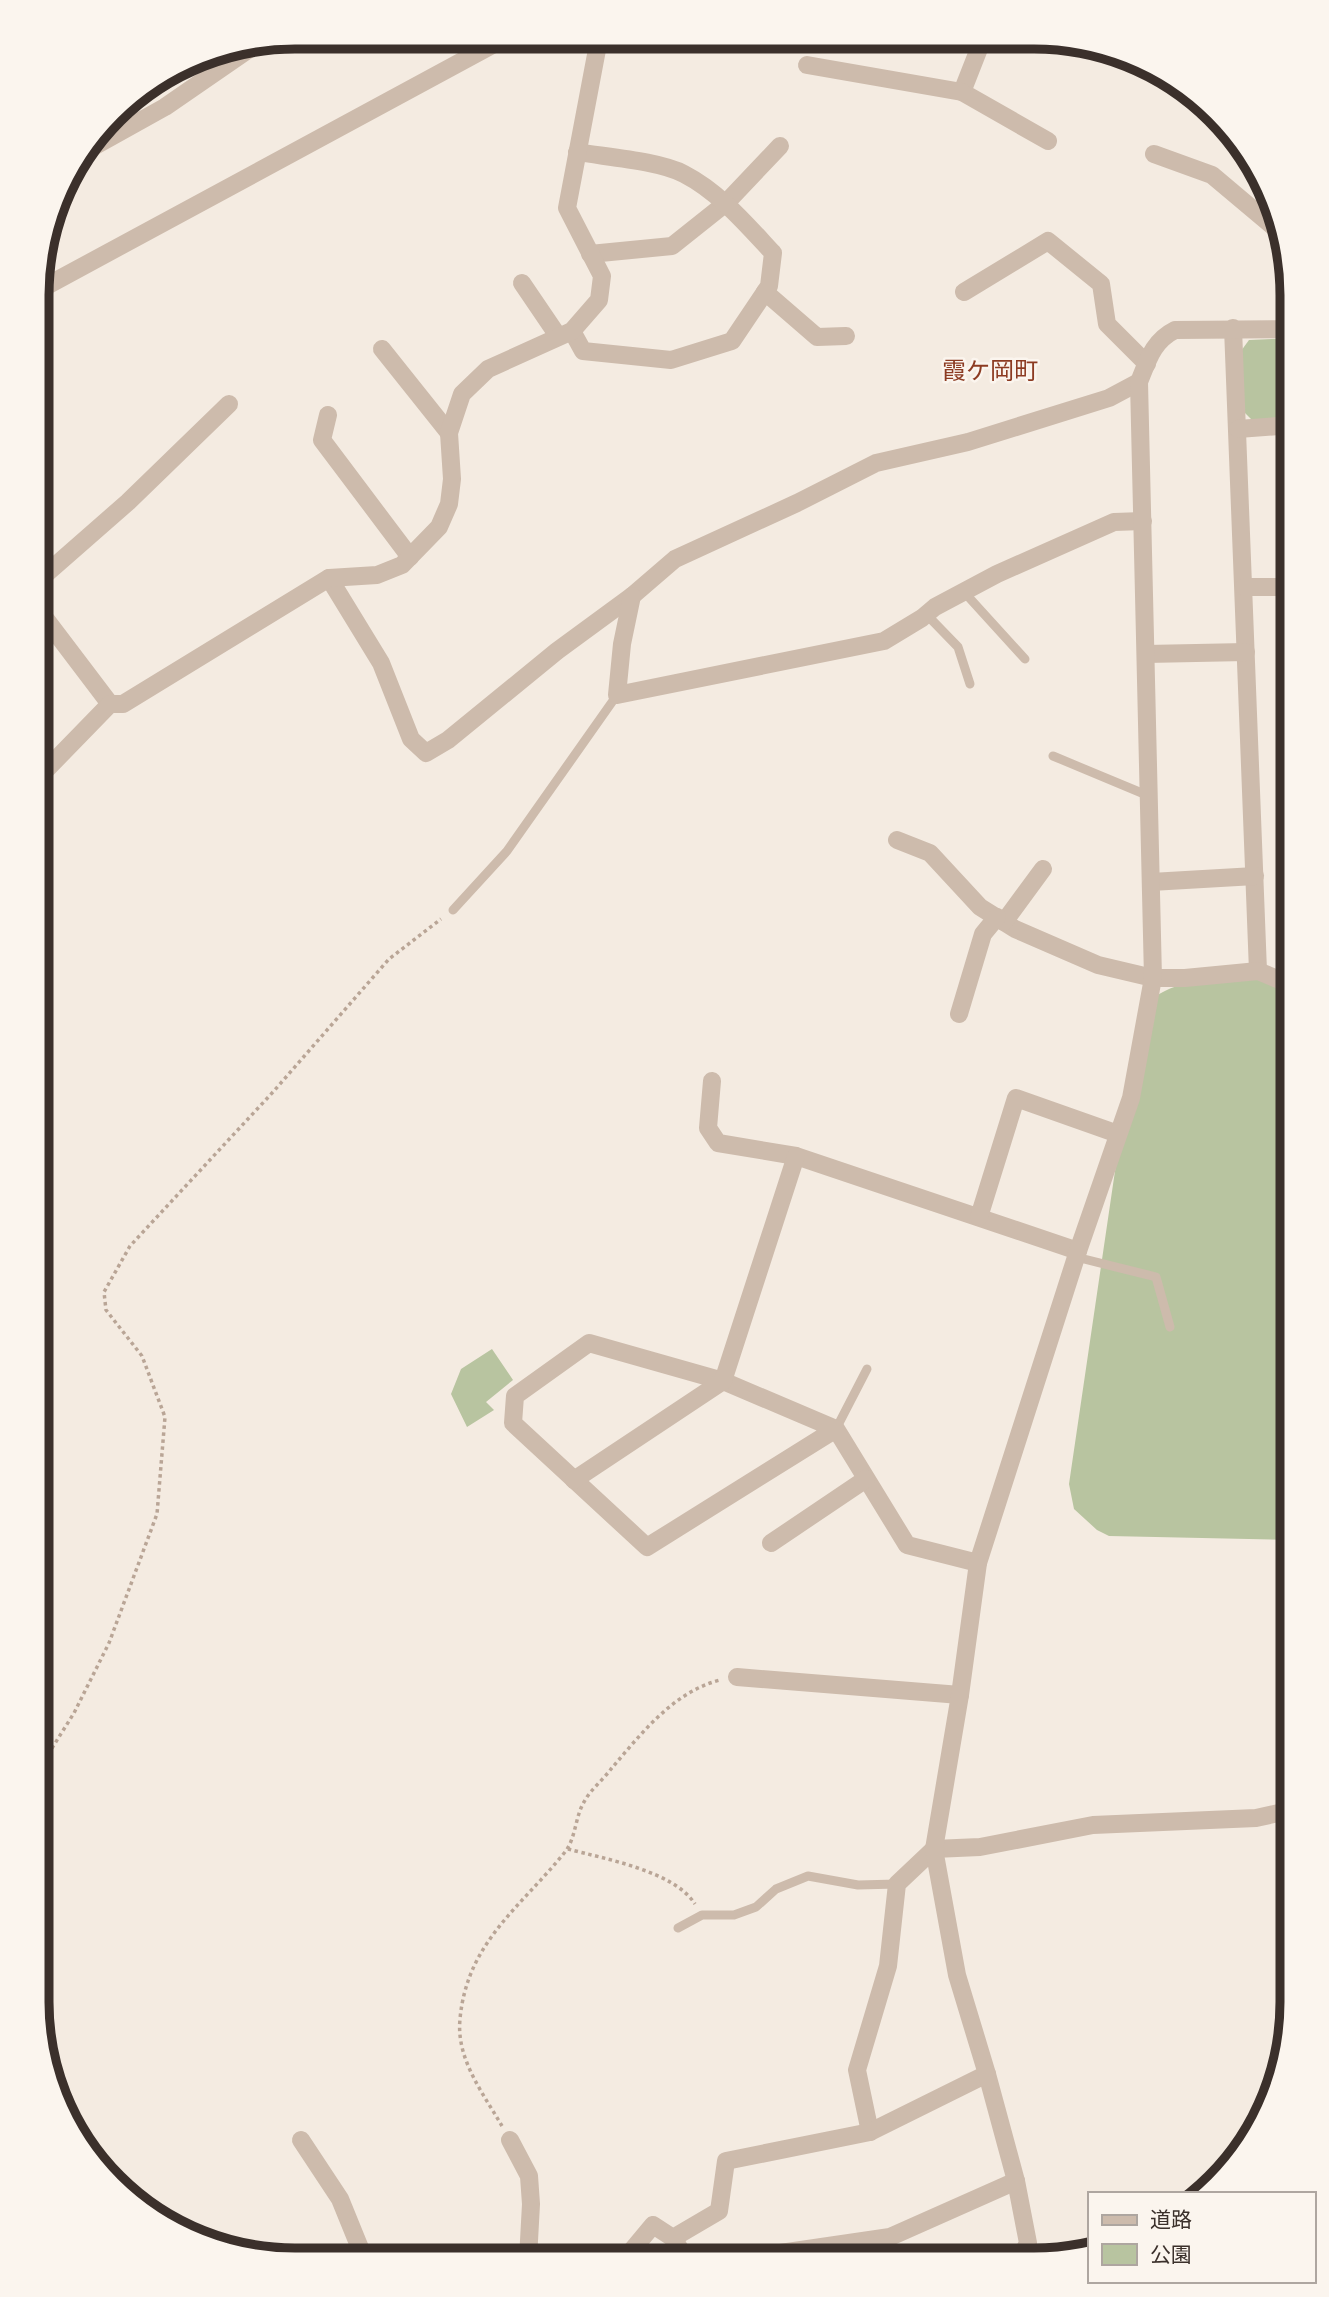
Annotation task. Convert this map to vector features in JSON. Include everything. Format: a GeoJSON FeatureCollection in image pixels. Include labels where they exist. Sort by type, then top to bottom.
{"type":"FeatureCollection","features":[{"type":"Feature","properties":{"kind":"street"},"geometry":{"type":"LineString","coordinates":[[962,92],[979,49]]}},
{"type":"Feature","properties":{"kind":"street"},"geometry":{"type":"LineString","coordinates":[[50,284],[483,50]]}},
{"type":"Feature","properties":{"kind":"street"},"geometry":{"type":"LineString","coordinates":[[49,767],[110,704],[123,704],[330,578],[377,575],[402,565],[439,527],[449,504],[452,479],[449,433],[462,394],[488,369],[565,334],[599,300],[602,276],[567,208],[597,50]]}},
{"type":"Feature","properties":{"kind":"street"},"geometry":{"type":"LineString","coordinates":[[103,142],[165,107],[241,55]]}},
{"type":"Feature","properties":{"kind":"street"},"geometry":{"type":"LineString","coordinates":[[807,65],[962,92],[1048,141]]}},
{"type":"Feature","properties":{"kind":"street"},"geometry":{"type":"LineString","coordinates":[[590,254],[672,246],[726,203],[780,146]]}},
{"type":"Feature","properties":{"kind":"street"},"geometry":{"type":"LineString","coordinates":[[522,283],[583,351],[671,360],[732,341],[769,286],[773,253],[726,203],[682,173],[639,162],[577,152]]}},
{"type":"Feature","properties":{"kind":"street"},"geometry":{"type":"LineString","coordinates":[[1154,155],[1212,175],[1269,223]]}},
{"type":"Feature","properties":{"kind":"street"},"geometry":{"type":"LineString","coordinates":[[964,292],[1048,241],[1101,284],[1107,324],[1147,364]]}},
{"type":"Feature","properties":{"kind":"street"},"geometry":{"type":"LineString","coordinates":[[765,292],[817,337],[846,336]]}},
{"type":"Feature","properties":{"kind":"street"},"geometry":{"type":"LineString","coordinates":[[1233,328],[1258,971]]}},
{"type":"Feature","properties":{"kind":"street"},"geometry":{"type":"LineString","coordinates":[[1025,2248],[1028,2243],[1016,2181],[957,1975],[934,1849],[960,1695],[978,1563],[1077,1254],[1131,1098],[1153,978],[1139,382],[1153,347],[1163,336],[1175,330],[1280,329]]}},
{"type":"Feature","properties":{"kind":"street"},"geometry":{"type":"LineString","coordinates":[[382,349],[449,433]]}},
{"type":"Feature","properties":{"kind":"street"},"geometry":{"type":"LineString","coordinates":[[330,578],[381,663],[411,739],[426,753],[448,740],[558,651],[632,596],[675,559],[876,463],[968,442],[1109,398],[1139,382]]}},
{"type":"Feature","properties":{"kind":"street"},"geometry":{"type":"LineString","coordinates":[[49,570],[128,502],[229,404]]}},
{"type":"Feature","properties":{"kind":"street"},"geometry":{"type":"LineString","coordinates":[[328,415],[322,439],[410,557]]}},
{"type":"Feature","properties":{"kind":"street"},"geometry":{"type":"LineString","coordinates":[[1238,429],[1280,426]]}},
{"type":"Feature","properties":{"kind":"street"},"geometry":{"type":"LineString","coordinates":[[632,596],[622,644],[617,695],[884,641],[935,607],[1044,552],[1114,522],[1143,521]]}},
{"type":"Feature","properties":{"kind":"street"},"geometry":{"type":"LineString","coordinates":[[1244,587],[1280,587]]}},
{"type":"Feature","properties":{"kind":"street"},"geometry":{"type":"LineString","coordinates":[[49,624],[110,704]]}},
{"type":"Feature","properties":{"kind":"street"},"geometry":{"type":"LineString","coordinates":[[1146,653],[1246,652]]}},
{"type":"Feature","properties":{"kind":"street"},"geometry":{"type":"LineString","coordinates":[[897,840],[930,853],[980,906],[1000,919],[1098,965],[1153,978],[1185,978],[1258,971],[1280,980]]}},
{"type":"Feature","properties":{"kind":"street"},"geometry":{"type":"LineString","coordinates":[[959,1014],[983,934],[1000,919],[1043,869]]}},
{"type":"Feature","properties":{"kind":"street"},"geometry":{"type":"LineString","coordinates":[[1151,882],[1255,876]]}},
{"type":"Feature","properties":{"kind":"street"},"geometry":{"type":"LineString","coordinates":[[712,1081],[708,1128],[718,1143],[796,1156],[979,1217],[1077,1254]]}},
{"type":"Feature","properties":{"kind":"street"},"geometry":{"type":"LineString","coordinates":[[979,1217],[1016,1098],[1118,1134]]}},
{"type":"Feature","properties":{"kind":"street"},"geometry":{"type":"LineString","coordinates":[[574,1480],[723,1381],[796,1156]]}},
{"type":"Feature","properties":{"kind":"street"},"geometry":{"type":"LineString","coordinates":[[836,1429],[646,1548],[513,1423],[515,1396],[589,1343],[723,1381],[836,1429],[907,1545],[978,1563]]}},
{"type":"Feature","properties":{"kind":"street"},"geometry":{"type":"LineString","coordinates":[[771,1543],[866,1479]]}},
{"type":"Feature","properties":{"kind":"street"},"geometry":{"type":"LineString","coordinates":[[737,1676],[960,1695]]}},
{"type":"Feature","properties":{"kind":"street"},"geometry":{"type":"LineString","coordinates":[[870,2132],[857,2070],[888,1966],[897,1884],[934,1849],[980,1847],[1093,1825],[1256,1818],[1279,1813]]}},
{"type":"Feature","properties":{"kind":"street"},"geometry":{"type":"LineString","coordinates":[[674,2238],[719,2211],[726,2161],[870,2132],[987,2074]]}},
{"type":"Feature","properties":{"kind":"street"},"geometry":{"type":"LineString","coordinates":[[301,2140],[340,2199],[360,2248]]}},
{"type":"Feature","properties":{"kind":"street"},"geometry":{"type":"LineString","coordinates":[[510,2140],[529,2176],[531,2204],[529,2248]]}},
{"type":"Feature","properties":{"kind":"street"},"geometry":{"type":"LineString","coordinates":[[814,2248],[890,2237],[1016,2181]]}},
{"type":"Feature","properties":{"kind":"street"},"geometry":{"type":"LineString","coordinates":[[634,2248],[653,2225],[674,2238],[680,2248]]}},
{"type":"Feature","properties":{"kind":"lane"},"geometry":{"type":"LineString","coordinates":[[964,592],[1025,659]]}},
{"type":"Feature","properties":{"kind":"lane"},"geometry":{"type":"LineString","coordinates":[[926,614],[958,648],[970,684]]}},
{"type":"Feature","properties":{"kind":"lane"},"geometry":{"type":"LineString","coordinates":[[453,910],[507,850],[617,695]]}},
{"type":"Feature","properties":{"kind":"lane"},"geometry":{"type":"LineString","coordinates":[[1054,756],[1149,796]]}},
{"type":"Feature","properties":{"kind":"lane"},"geometry":{"type":"LineString","coordinates":[[1077,1254],[1156,1277],[1170,1326]]}},
{"type":"Feature","properties":{"kind":"lane"},"geometry":{"type":"LineString","coordinates":[[836,1429],[867,1369]]}},
{"type":"Feature","properties":{"kind":"lane"},"geometry":{"type":"LineString","coordinates":[[678,1928],[702,1915],[734,1916],[756,1907],[776,1889],[808,1876],[858,1885],[897,1884]]}},
{"type":"Feature","properties":{"kind":"path"},"geometry":{"type":"LineString","coordinates":[[49,1754],[74,1713],[109,1643],[157,1514],[165,1417],[142,1356],[106,1310],[104,1292],[130,1246],[273,1092],[388,959],[453,910]]}},
{"type":"Feature","properties":{"kind":"path"},"geometry":{"type":"LineString","coordinates":[[510,2140],[473,2076],[462,2050],[460,2021],[466,1987],[483,1945],[568,1849],[583,1802],[650,1724],[678,1700],[706,1684],[737,1676]]}},
{"type":"Feature","properties":{"kind":"path"},"geometry":{"type":"LineString","coordinates":[[568,1849],[641,1868],[688,1892],[702,1915]]}},
{"type":"Feature","properties":{"kind":"green space"},"geometry":{"type":"Polygon","coordinates":[[[1280,339],[1280,420],[1251,419],[1244,412],[1241,351],[1249,340],[1280,339]]]}},
{"type":"Feature","properties":{"kind":"green space"},"geometry":{"type":"Polygon","coordinates":[[[1280,979],[1279,1540],[1109,1536],[1097,1530],[1074,1509],[1069,1484],[1135,1035],[1152,1000],[1164,992],[1195,982],[1280,979]]]}},
{"type":"Feature","properties":{"kind":"green space"},"geometry":{"type":"Polygon","coordinates":[[[492,1349],[513,1380],[486,1402],[494,1410],[467,1427],[451,1394],[461,1369],[492,1349]]]}},
{"type":"Feature","properties":{"kind":"district","name":"霞ケ岡町"},"geometry":{"type":"Point","coordinates":[990,369]}}]}
